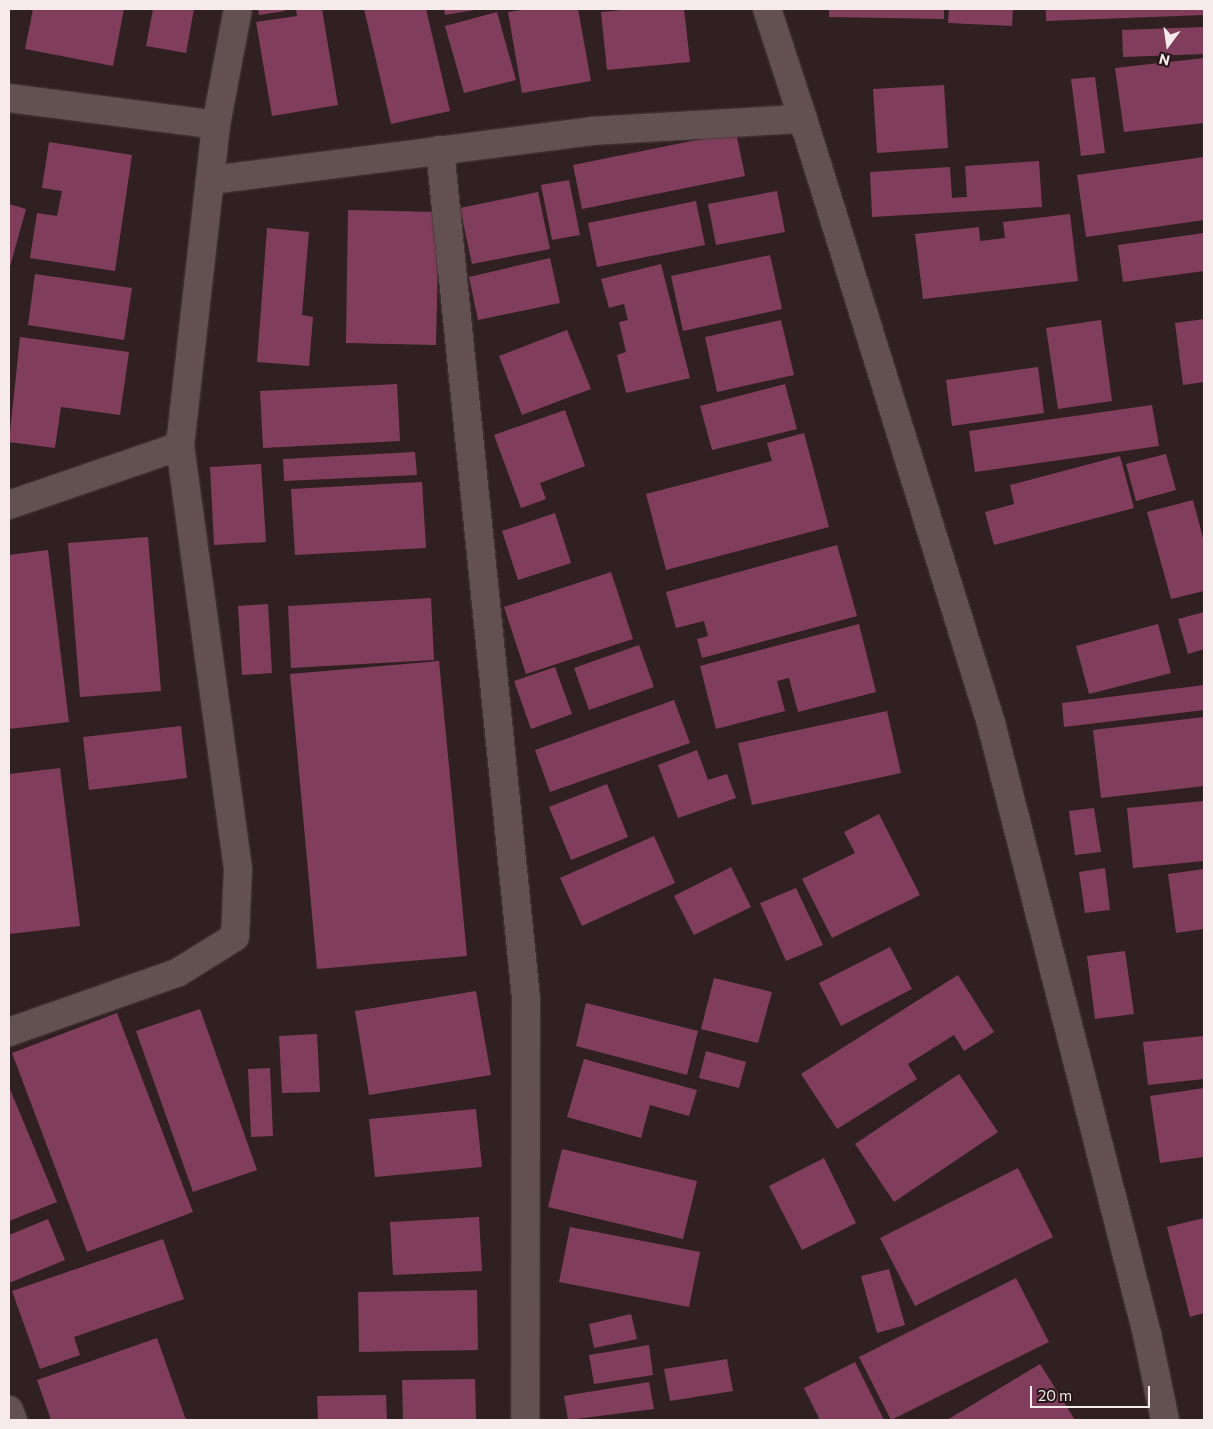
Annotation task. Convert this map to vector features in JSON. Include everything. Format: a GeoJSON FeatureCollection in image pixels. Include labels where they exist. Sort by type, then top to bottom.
{"type":"FeatureCollection","features":[{"type":"Feature","properties":{"kind":"street"},"geometry":{"type":"LineString","coordinates":[[9,1032],[177,973],[236,937],[238,870],[180,446],[216,125],[238,9]]}},
{"type":"Feature","properties":{"kind":"street"},"geometry":{"type":"LineString","coordinates":[[767,9],[991,723],[1148,1334],[1165,1420]]}},
{"type":"Feature","properties":{"kind":"street"},"geometry":{"type":"LineString","coordinates":[[9,98],[216,125]]}},
{"type":"Feature","properties":{"kind":"street"},"geometry":{"type":"LineString","coordinates":[[210,180],[592,131],[803,119]]}},
{"type":"Feature","properties":{"kind":"street"},"geometry":{"type":"LineString","coordinates":[[440,150],[526,998],[525,1420]]}},
{"type":"Feature","properties":{"kind":"street"},"geometry":{"type":"LineString","coordinates":[[9,505],[180,446]]}},
{"type":"Feature","properties":{"kind":"street"},"geometry":{"type":"LineString","coordinates":[[9,1410],[13,1420]]}},
{"type":"Feature","properties":{"kind":"building"},"geometry":{"type":"Polygon","coordinates":[[[33,9],[124,9],[113,66],[25,49],[33,9]]]}},
{"type":"Feature","properties":{"kind":"building"},"geometry":{"type":"Polygon","coordinates":[[[153,9],[194,9],[186,53],[146,46],[153,9]]]}},
{"type":"Feature","properties":{"kind":"building"},"geometry":{"type":"Polygon","coordinates":[[[258,9],[285,9],[285,11],[259,15],[258,9]]]}},
{"type":"Feature","properties":{"kind":"building"},"geometry":{"type":"Polygon","coordinates":[[[296,9],[322,9],[338,105],[272,116],[256,22],[297,16],[296,9]]]}},
{"type":"Feature","properties":{"kind":"building"},"geometry":{"type":"Polygon","coordinates":[[[364,9],[426,9],[450,111],[391,124],[364,9]]]}},
{"type":"Feature","properties":{"kind":"building"},"geometry":{"type":"Polygon","coordinates":[[[444,9],[474,9],[474,10],[445,15],[444,9]]]}},
{"type":"Feature","properties":{"kind":"building"},"geometry":{"type":"Polygon","coordinates":[[[528,9],[578,9],[591,81],[522,93],[508,12],[528,9]]]}},
{"type":"Feature","properties":{"kind":"building"},"geometry":{"type":"Polygon","coordinates":[[[634,9],[684,9],[690,62],[607,70],[601,12],[634,9]]]}},
{"type":"Feature","properties":{"kind":"building"},"geometry":{"type":"Polygon","coordinates":[[[829,9],[944,9],[944,19],[829,17],[829,9]]]}},
{"type":"Feature","properties":{"kind":"building"},"geometry":{"type":"Polygon","coordinates":[[[949,9],[1013,9],[1012,26],[948,23],[949,9]]]}},
{"type":"Feature","properties":{"kind":"building"},"geometry":{"type":"Polygon","coordinates":[[[1046,9],[1204,9],[1204,15],[1046,21],[1046,9]]]}},
{"type":"Feature","properties":{"kind":"building"},"geometry":{"type":"Polygon","coordinates":[[[497,12],[516,80],[464,93],[445,26],[497,12]]]}},
{"type":"Feature","properties":{"kind":"building"},"geometry":{"type":"Polygon","coordinates":[[[1204,27],[1204,54],[1123,57],[1122,30],[1204,27]]]}},
{"type":"Feature","properties":{"kind":"building"},"geometry":{"type":"Polygon","coordinates":[[[1204,58],[1204,123],[1124,132],[1115,68],[1204,58]]]}},
{"type":"Feature","properties":{"kind":"building"},"geometry":{"type":"Polygon","coordinates":[[[1095,77],[1105,153],[1081,156],[1071,79],[1095,77]]]}},
{"type":"Feature","properties":{"kind":"building"},"geometry":{"type":"Polygon","coordinates":[[[944,85],[948,148],[877,153],[873,89],[944,85]]]}},
{"type":"Feature","properties":{"kind":"building"},"geometry":{"type":"Polygon","coordinates":[[[736,132],[745,176],[582,209],[573,165],[736,132]]]}},
{"type":"Feature","properties":{"kind":"building"},"geometry":{"type":"Polygon","coordinates":[[[49,142],[132,155],[115,271],[30,258],[37,213],[57,216],[62,191],[42,188],[49,142]]]}},
{"type":"Feature","properties":{"kind":"building"},"geometry":{"type":"Polygon","coordinates":[[[1204,157],[1204,220],[1086,237],[1077,175],[1204,157]]]}},
{"type":"Feature","properties":{"kind":"building"},"geometry":{"type":"Polygon","coordinates":[[[1039,161],[1042,207],[872,217],[870,172],[950,167],[952,198],[967,197],[965,166],[1039,161]]]}},
{"type":"Feature","properties":{"kind":"building"},"geometry":{"type":"Polygon","coordinates":[[[569,180],[580,235],[552,240],[541,185],[569,180]]]}},
{"type":"Feature","properties":{"kind":"building"},"geometry":{"type":"Polygon","coordinates":[[[777,191],[785,232],[716,245],[708,204],[777,191]]]}},
{"type":"Feature","properties":{"kind":"building"},"geometry":{"type":"Polygon","coordinates":[[[538,192],[550,249],[472,264],[460,208],[538,192]]]}},
{"type":"Feature","properties":{"kind":"building"},"geometry":{"type":"Polygon","coordinates":[[[696,201],[705,245],[597,267],[588,223],[696,201]]]}},
{"type":"Feature","properties":{"kind":"building"},"geometry":{"type":"Polygon","coordinates":[[[9,204],[26,209],[9,270],[9,204]]]}},
{"type":"Feature","properties":{"kind":"building"},"geometry":{"type":"Polygon","coordinates":[[[348,210],[439,212],[436,345],[346,343],[348,210]]]}},
{"type":"Feature","properties":{"kind":"building"},"geometry":{"type":"Polygon","coordinates":[[[1070,214],[1078,281],[923,299],[915,234],[979,227],[980,241],[1005,238],[1003,222],[1070,214]]]}},
{"type":"Feature","properties":{"kind":"building"},"geometry":{"type":"Polygon","coordinates":[[[267,228],[309,232],[302,315],[313,317],[309,366],[257,362],[267,228]]]}},
{"type":"Feature","properties":{"kind":"building"},"geometry":{"type":"Polygon","coordinates":[[[1204,233],[1204,271],[1123,282],[1118,245],[1204,233]]]}},
{"type":"Feature","properties":{"kind":"building"},"geometry":{"type":"Polygon","coordinates":[[[770,255],[782,309],[683,331],[671,276],[770,255]]]}},
{"type":"Feature","properties":{"kind":"building"},"geometry":{"type":"Polygon","coordinates":[[[550,258],[560,303],[478,320],[469,277],[550,258]]]}},
{"type":"Feature","properties":{"kind":"building"},"geometry":{"type":"Polygon","coordinates":[[[661,264],[690,378],[626,393],[617,355],[626,352],[619,322],[628,320],[624,304],[609,308],[601,279],[661,264]]]}},
{"type":"Feature","properties":{"kind":"building"},"geometry":{"type":"Polygon","coordinates":[[[35,274],[132,288],[124,340],[28,325],[35,274]]]}},
{"type":"Feature","properties":{"kind":"building"},"geometry":{"type":"Polygon","coordinates":[[[1204,319],[1204,382],[1183,385],[1175,323],[1204,319]]]}},
{"type":"Feature","properties":{"kind":"building"},"geometry":{"type":"Polygon","coordinates":[[[781,320],[794,375],[717,392],[705,337],[781,320]]]}},
{"type":"Feature","properties":{"kind":"building"},"geometry":{"type":"Polygon","coordinates":[[[1101,320],[1112,401],[1058,409],[1046,328],[1101,320]]]}},
{"type":"Feature","properties":{"kind":"building"},"geometry":{"type":"Polygon","coordinates":[[[567,330],[591,389],[522,415],[499,356],[567,330]]]}},
{"type":"Feature","properties":{"kind":"building"},"geometry":{"type":"Polygon","coordinates":[[[20,337],[129,352],[120,415],[61,407],[55,448],[9,442],[20,337]]]}},
{"type":"Feature","properties":{"kind":"building"},"geometry":{"type":"Polygon","coordinates":[[[1038,367],[1044,413],[952,426],[946,380],[1038,367]]]}},
{"type":"Feature","properties":{"kind":"building"},"geometry":{"type":"Polygon","coordinates":[[[397,384],[400,441],[263,448],[260,391],[397,384]]]}},
{"type":"Feature","properties":{"kind":"building"},"geometry":{"type":"Polygon","coordinates":[[[785,384],[797,429],[712,450],[700,406],[785,384]]]}},
{"type":"Feature","properties":{"kind":"building"},"geometry":{"type":"Polygon","coordinates":[[[1152,405],[1159,446],[975,472],[969,431],[1152,405]]]}},
{"type":"Feature","properties":{"kind":"building"},"geometry":{"type":"Polygon","coordinates":[[[565,410],[585,466],[540,483],[546,499],[521,508],[494,435],[565,410]]]}},
{"type":"Feature","properties":{"kind":"building"},"geometry":{"type":"Polygon","coordinates":[[[804,433],[829,527],[666,570],[646,494],[772,461],[767,443],[804,433]]]}},
{"type":"Feature","properties":{"kind":"building"},"geometry":{"type":"Polygon","coordinates":[[[415,452],[417,475],[284,481],[283,459],[415,452]]]}},
{"type":"Feature","properties":{"kind":"building"},"geometry":{"type":"Polygon","coordinates":[[[1166,454],[1176,490],[1136,501],[1126,464],[1166,454]]]}},
{"type":"Feature","properties":{"kind":"building"},"geometry":{"type":"Polygon","coordinates":[[[1120,456],[1134,508],[994,545],[985,512],[1014,504],[1010,485],[1120,456]]]}},
{"type":"Feature","properties":{"kind":"building"},"geometry":{"type":"Polygon","coordinates":[[[261,464],[266,542],[214,545],[210,467],[261,464]]]}},
{"type":"Feature","properties":{"kind":"building"},"geometry":{"type":"Polygon","coordinates":[[[422,482],[426,548],[295,555],[291,489],[422,482]]]}},
{"type":"Feature","properties":{"kind":"building"},"geometry":{"type":"Polygon","coordinates":[[[1193,500],[1204,542],[1204,591],[1171,599],[1147,512],[1193,500]]]}},
{"type":"Feature","properties":{"kind":"building"},"geometry":{"type":"Polygon","coordinates":[[[555,513],[571,563],[518,580],[502,531],[555,513]]]}},
{"type":"Feature","properties":{"kind":"building"},"geometry":{"type":"Polygon","coordinates":[[[148,537],[161,691],[80,697],[68,543],[148,537]]]}},
{"type":"Feature","properties":{"kind":"building"},"geometry":{"type":"Polygon","coordinates":[[[837,545],[857,616],[702,658],[697,639],[708,636],[704,621],[676,628],[666,592],[837,545]]]}},
{"type":"Feature","properties":{"kind":"building"},"geometry":{"type":"Polygon","coordinates":[[[48,550],[69,722],[9,729],[9,555],[48,550]]]}},
{"type":"Feature","properties":{"kind":"building"},"geometry":{"type":"Polygon","coordinates":[[[611,572],[633,639],[526,674],[504,607],[611,572]]]}},
{"type":"Feature","properties":{"kind":"building"},"geometry":{"type":"Polygon","coordinates":[[[431,598],[434,660],[291,668],[288,606],[431,598]]]}},
{"type":"Feature","properties":{"kind":"building"},"geometry":{"type":"Polygon","coordinates":[[[268,604],[272,673],[242,675],[238,606],[268,604]]]}},
{"type":"Feature","properties":{"kind":"building"},"geometry":{"type":"Polygon","coordinates":[[[1204,612],[1204,649],[1188,654],[1178,619],[1204,612]]]}},
{"type":"Feature","properties":{"kind":"building"},"geometry":{"type":"Polygon","coordinates":[[[859,624],[876,692],[798,712],[789,678],[777,681],[785,711],[716,729],[700,666],[859,624]]]}},
{"type":"Feature","properties":{"kind":"building"},"geometry":{"type":"Polygon","coordinates":[[[1158,624],[1171,673],[1089,694],[1076,646],[1158,624]]]}},
{"type":"Feature","properties":{"kind":"building"},"geometry":{"type":"Polygon","coordinates":[[[639,645],[654,687],[589,710],[574,668],[639,645]]]}},
{"type":"Feature","properties":{"kind":"building"},"geometry":{"type":"Polygon","coordinates":[[[439,661],[467,956],[317,969],[290,674],[439,661]]]}},
{"type":"Feature","properties":{"kind":"building"},"geometry":{"type":"Polygon","coordinates":[[[555,667],[572,714],[531,729],[514,681],[555,667]]]}},
{"type":"Feature","properties":{"kind":"building"},"geometry":{"type":"Polygon","coordinates":[[[1204,685],[1204,710],[1064,727],[1062,703],[1204,685]]]}},
{"type":"Feature","properties":{"kind":"building"},"geometry":{"type":"Polygon","coordinates":[[[674,700],[690,743],[550,792],[535,750],[674,700]]]}},
{"type":"Feature","properties":{"kind":"building"},"geometry":{"type":"Polygon","coordinates":[[[887,711],[901,773],[752,805],[738,743],[887,711]]]}},
{"type":"Feature","properties":{"kind":"building"},"geometry":{"type":"Polygon","coordinates":[[[1204,717],[1204,786],[1101,798],[1093,730],[1204,717]]]}},
{"type":"Feature","properties":{"kind":"building"},"geometry":{"type":"Polygon","coordinates":[[[181,726],[187,778],[89,790],[83,737],[181,726]]]}},
{"type":"Feature","properties":{"kind":"building"},"geometry":{"type":"Polygon","coordinates":[[[697,750],[708,780],[727,774],[736,798],[678,818],[658,765],[697,750]]]}},
{"type":"Feature","properties":{"kind":"building"},"geometry":{"type":"Polygon","coordinates":[[[60,768],[80,926],[9,934],[9,774],[60,768]]]}},
{"type":"Feature","properties":{"kind":"building"},"geometry":{"type":"Polygon","coordinates":[[[607,784],[628,837],[571,860],[549,807],[607,784]]]}},
{"type":"Feature","properties":{"kind":"building"},"geometry":{"type":"Polygon","coordinates":[[[1204,801],[1204,861],[1133,868],[1127,808],[1204,801]]]}},
{"type":"Feature","properties":{"kind":"building"},"geometry":{"type":"Polygon","coordinates":[[[1094,808],[1101,852],[1075,855],[1069,811],[1094,808]]]}},
{"type":"Feature","properties":{"kind":"building"},"geometry":{"type":"Polygon","coordinates":[[[879,814],[920,895],[832,938],[802,879],[855,853],[844,832],[879,814]]]}},
{"type":"Feature","properties":{"kind":"building"},"geometry":{"type":"Polygon","coordinates":[[[654,836],[675,883],[582,926],[560,878],[654,836]]]}},
{"type":"Feature","properties":{"kind":"building"},"geometry":{"type":"Polygon","coordinates":[[[731,867],[751,907],[694,935],[674,896],[731,867]]]}},
{"type":"Feature","properties":{"kind":"building"},"geometry":{"type":"Polygon","coordinates":[[[1105,868],[1110,910],[1085,913],[1079,872],[1105,868]]]}},
{"type":"Feature","properties":{"kind":"building"},"geometry":{"type":"Polygon","coordinates":[[[1204,869],[1204,929],[1176,933],[1168,874],[1204,869]]]}},
{"type":"Feature","properties":{"kind":"building"},"geometry":{"type":"Polygon","coordinates":[[[796,888],[823,945],[786,961],[760,903],[796,888]]]}},
{"type":"Feature","properties":{"kind":"building"},"geometry":{"type":"Polygon","coordinates":[[[890,947],[912,989],[841,1026],[819,983],[890,947]]]}},
{"type":"Feature","properties":{"kind":"building"},"geometry":{"type":"Polygon","coordinates":[[[1125,951],[1134,1014],[1095,1019],[1087,956],[1125,951]]]}},
{"type":"Feature","properties":{"kind":"building"},"geometry":{"type":"Polygon","coordinates":[[[958,975],[994,1032],[964,1051],[954,1035],[908,1064],[917,1079],[837,1129],[801,1074],[958,975]]]}},
{"type":"Feature","properties":{"kind":"building"},"geometry":{"type":"Polygon","coordinates":[[[714,978],[772,992],[758,1043],[701,1029],[714,978]]]}},
{"type":"Feature","properties":{"kind":"building"},"geometry":{"type":"Polygon","coordinates":[[[476,991],[491,1075],[369,1095],[355,1011],[476,991]]]}},
{"type":"Feature","properties":{"kind":"building"},"geometry":{"type":"Polygon","coordinates":[[[586,1003],[698,1031],[687,1075],[576,1046],[586,1003]]]}},
{"type":"Feature","properties":{"kind":"building"},"geometry":{"type":"Polygon","coordinates":[[[200,1009],[257,1170],[193,1192],[136,1031],[200,1009]]]}},
{"type":"Feature","properties":{"kind":"building"},"geometry":{"type":"Polygon","coordinates":[[[117,1013],[193,1212],[87,1252],[12,1053],[117,1013]]]}},
{"type":"Feature","properties":{"kind":"building"},"geometry":{"type":"Polygon","coordinates":[[[317,1034],[320,1092],[282,1093],[279,1036],[317,1034]]]}},
{"type":"Feature","properties":{"kind":"building"},"geometry":{"type":"Polygon","coordinates":[[[1204,1036],[1204,1079],[1148,1085],[1143,1042],[1204,1036]]]}},
{"type":"Feature","properties":{"kind":"building"},"geometry":{"type":"Polygon","coordinates":[[[706,1051],[746,1062],[739,1088],[699,1078],[706,1051]]]}},
{"type":"Feature","properties":{"kind":"building"},"geometry":{"type":"Polygon","coordinates":[[[584,1059],[697,1090],[689,1116],[650,1105],[641,1138],[567,1117],[584,1059]]]}},
{"type":"Feature","properties":{"kind":"building"},"geometry":{"type":"Polygon","coordinates":[[[270,1068],[273,1136],[251,1137],[248,1069],[270,1068]]]}},
{"type":"Feature","properties":{"kind":"building"},"geometry":{"type":"Polygon","coordinates":[[[959,1074],[998,1132],[894,1202],[855,1144],[959,1074]]]}},
{"type":"Feature","properties":{"kind":"building"},"geometry":{"type":"Polygon","coordinates":[[[9,1087],[57,1202],[9,1221],[9,1087]]]}},
{"type":"Feature","properties":{"kind":"building"},"geometry":{"type":"Polygon","coordinates":[[[1204,1088],[1204,1157],[1160,1163],[1150,1096],[1204,1088]]]}},
{"type":"Feature","properties":{"kind":"building"},"geometry":{"type":"Polygon","coordinates":[[[476,1109],[482,1167],[375,1177],[369,1119],[476,1109]]]}},
{"type":"Feature","properties":{"kind":"building"},"geometry":{"type":"Polygon","coordinates":[[[562,1149],[697,1181],[683,1239],[548,1207],[562,1149]]]}},
{"type":"Feature","properties":{"kind":"building"},"geometry":{"type":"Polygon","coordinates":[[[824,1158],[856,1223],[802,1250],[769,1186],[824,1158]]]}},
{"type":"Feature","properties":{"kind":"building"},"geometry":{"type":"Polygon","coordinates":[[[1018,1168],[1053,1237],[915,1306],[880,1238],[1018,1168]]]}},
{"type":"Feature","properties":{"kind":"building"},"geometry":{"type":"Polygon","coordinates":[[[479,1217],[482,1271],[393,1275],[390,1222],[479,1217]]]}},
{"type":"Feature","properties":{"kind":"building"},"geometry":{"type":"Polygon","coordinates":[[[1204,1218],[1204,1313],[1190,1317],[1167,1227],[1204,1218]]]}},
{"type":"Feature","properties":{"kind":"building"},"geometry":{"type":"Polygon","coordinates":[[[48,1219],[65,1260],[9,1283],[9,1235],[48,1219]]]}},
{"type":"Feature","properties":{"kind":"building"},"geometry":{"type":"Polygon","coordinates":[[[570,1227],[700,1252],[689,1307],[559,1282],[570,1227]]]}},
{"type":"Feature","properties":{"kind":"building"},"geometry":{"type":"Polygon","coordinates":[[[163,1239],[184,1299],[74,1337],[80,1355],[40,1369],[12,1291],[163,1239]]]}},
{"type":"Feature","properties":{"kind":"building"},"geometry":{"type":"Polygon","coordinates":[[[889,1269],[905,1325],[877,1333],[861,1276],[889,1269]]]}},
{"type":"Feature","properties":{"kind":"building"},"geometry":{"type":"Polygon","coordinates":[[[1016,1278],[1049,1342],[891,1420],[859,1357],[1016,1278]]]}},
{"type":"Feature","properties":{"kind":"building"},"geometry":{"type":"Polygon","coordinates":[[[477,1290],[478,1350],[359,1352],[358,1292],[477,1290]]]}},
{"type":"Feature","properties":{"kind":"building"},"geometry":{"type":"Polygon","coordinates":[[[631,1314],[637,1339],[594,1348],[589,1324],[631,1314]]]}},
{"type":"Feature","properties":{"kind":"building"},"geometry":{"type":"Polygon","coordinates":[[[157,1338],[186,1420],[51,1420],[37,1380],[157,1338]]]}},
{"type":"Feature","properties":{"kind":"building"},"geometry":{"type":"Polygon","coordinates":[[[649,1345],[653,1375],[594,1384],[589,1355],[649,1345]]]}},
{"type":"Feature","properties":{"kind":"building"},"geometry":{"type":"Polygon","coordinates":[[[727,1359],[733,1391],[670,1401],[664,1369],[727,1359]]]}},
{"type":"Feature","properties":{"kind":"building"},"geometry":{"type":"Polygon","coordinates":[[[855,1362],[884,1420],[820,1420],[804,1388],[855,1362]]]}},
{"type":"Feature","properties":{"kind":"building"},"geometry":{"type":"Polygon","coordinates":[[[1040,1364],[1075,1420],[947,1420],[1040,1364]]]}},
{"type":"Feature","properties":{"kind":"building"},"geometry":{"type":"Polygon","coordinates":[[[475,1379],[476,1420],[403,1420],[402,1380],[475,1379]]]}},
{"type":"Feature","properties":{"kind":"building"},"geometry":{"type":"Polygon","coordinates":[[[649,1382],[654,1409],[568,1420],[564,1396],[649,1382]]]}},
{"type":"Feature","properties":{"kind":"building"},"geometry":{"type":"Polygon","coordinates":[[[386,1395],[387,1420],[318,1420],[317,1396],[386,1395]]]}}]}
